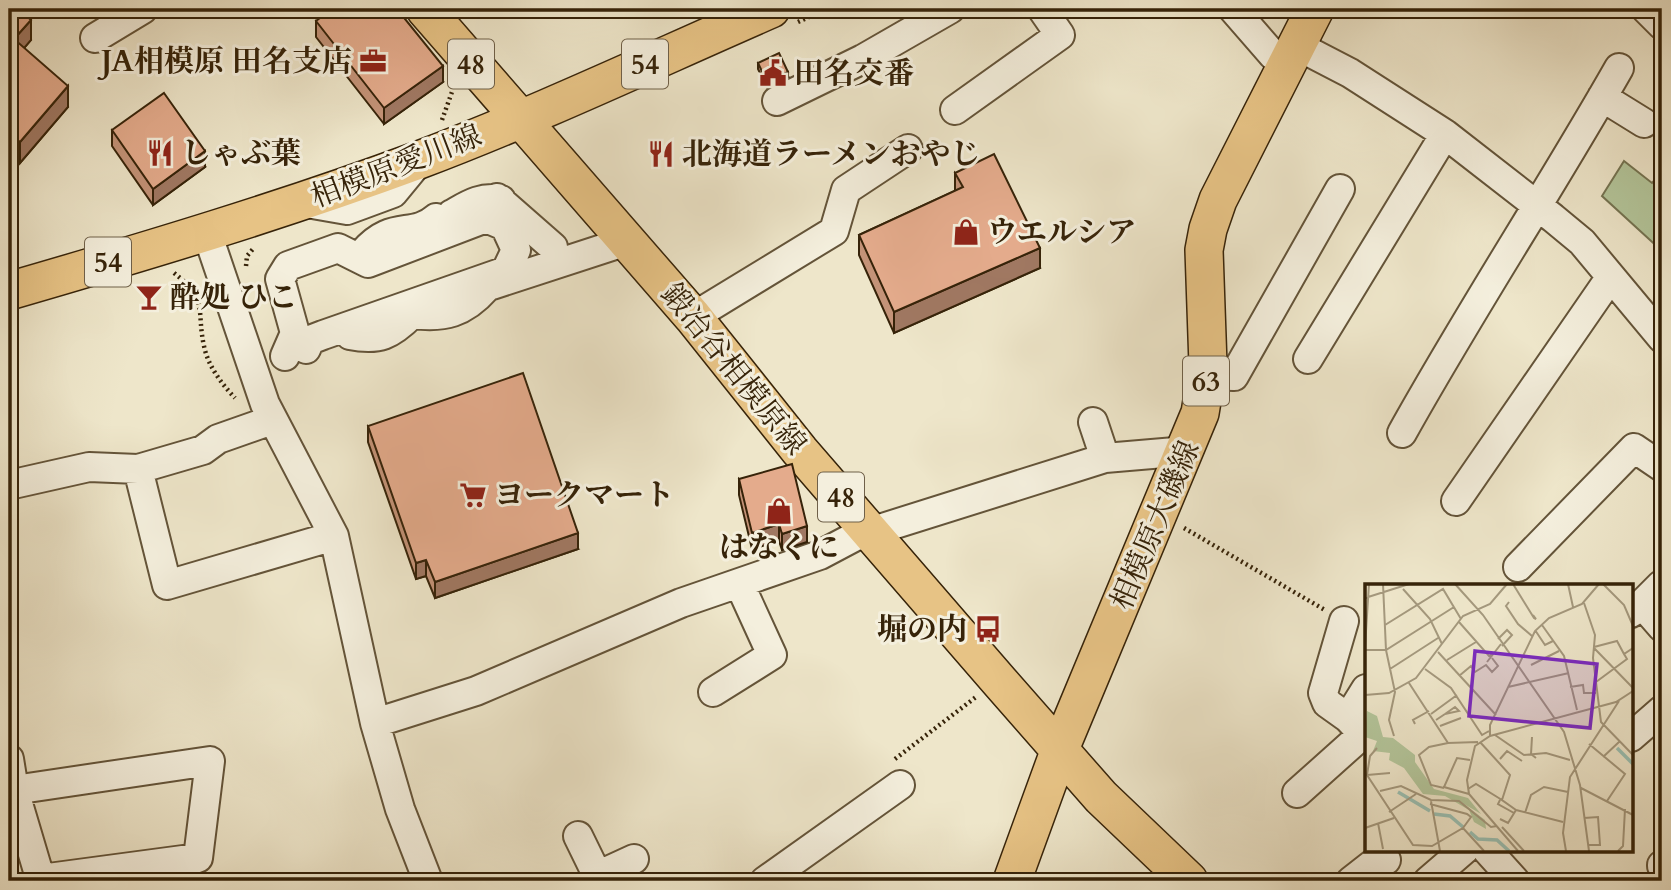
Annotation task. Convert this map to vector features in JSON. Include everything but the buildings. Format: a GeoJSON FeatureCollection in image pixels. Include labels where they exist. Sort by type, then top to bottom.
{"type":"FeatureCollection","features":[{"type":"Feature","properties":{"kind":"main road","name":"鍛冶谷相模原線"},"geometry":{"type":"LineString","coordinates":[[425,9],[693,317],[800,450],[1059,750],[1101,797],[1189,881]]}},
{"type":"Feature","properties":{"kind":"main road","name":"相模原愛川線"},"geometry":{"type":"LineString","coordinates":[[9,291],[207,233],[421,159],[771,9]]}},
{"type":"Feature","properties":{"kind":"main road","name":"相模原大磯線"},"geometry":{"type":"LineString","coordinates":[[1012,881],[1059,750],[1187,451],[1200,413],[1207,376],[1204,250],[1218,200],[1315,9]]}},
{"type":"Feature","properties":{"kind":"street"},"geometry":{"type":"LineString","coordinates":[[777,101],[869,70],[950,9]]}},
{"type":"Feature","properties":{"kind":"street"},"geometry":{"type":"LineString","coordinates":[[955,110],[1060,35],[1042,9]]}},
{"type":"Feature","properties":{"kind":"street"},"geometry":{"type":"LineString","coordinates":[[1233,9],[1273,55],[1291,54],[1350,74],[1445,134],[1582,242],[1662,338]]}},
{"type":"Feature","properties":{"kind":"street"},"geometry":{"type":"LineString","coordinates":[[1646,9],[1662,25]]}},
{"type":"Feature","properties":{"kind":"street"},"geometry":{"type":"LineString","coordinates":[[95,38],[135,11]]}},
{"type":"Feature","properties":{"kind":"street"},"geometry":{"type":"LineString","coordinates":[[1402,433],[1437,394],[1537,207],[1619,68]]}},
{"type":"Feature","properties":{"kind":"street"},"geometry":{"type":"LineString","coordinates":[[1602,97],[1644,123]]}},
{"type":"Feature","properties":{"kind":"street"},"geometry":{"type":"LineString","coordinates":[[1308,359],[1341,327],[1390,244],[1445,134]]}},
{"type":"Feature","properties":{"kind":"street"},"geometry":{"type":"LineString","coordinates":[[693,317],[834,231],[846,190],[908,149]]}},
{"type":"Feature","properties":{"kind":"street"},"geometry":{"type":"LineString","coordinates":[[1207,376],[1234,376],[1310,268],[1340,189]]}},
{"type":"Feature","properties":{"kind":"street"},"geometry":{"type":"LineString","coordinates":[[309,337],[293,284],[297,275],[359,255],[426,227],[453,204],[478,190],[487,191],[510,208],[545,261]]}},
{"type":"Feature","properties":{"kind":"street"},"geometry":{"type":"LineString","coordinates":[[821,191],[838,217]]}},
{"type":"Feature","properties":{"kind":"street"},"geometry":{"type":"LineString","coordinates":[[250,367],[309,337],[496,279],[516,250],[505,226],[486,218],[368,263],[359,255]]}},
{"type":"Feature","properties":{"kind":"street"},"geometry":{"type":"LineString","coordinates":[[207,233],[250,367],[272,420],[334,536],[375,723],[400,808],[428,881]]}},
{"type":"Feature","properties":{"kind":"street"},"geometry":{"type":"LineString","coordinates":[[309,337],[372,340],[400,326],[413,314],[496,279],[545,261],[627,240]]}},
{"type":"Feature","properties":{"kind":"street"},"geometry":{"type":"LineString","coordinates":[[1456,501],[1462,471],[1536,403],[1610,278]]}},
{"type":"Feature","properties":{"kind":"street"},"geometry":{"type":"LineString","coordinates":[[9,485],[89,467],[138,469],[203,450],[219,439],[272,420]]}},
{"type":"Feature","properties":{"kind":"street"},"geometry":{"type":"LineString","coordinates":[[1093,422],[1105,458]]}},
{"type":"Feature","properties":{"kind":"street"},"geometry":{"type":"LineString","coordinates":[[1521,554],[1586,482],[1634,448],[1662,467]]}},
{"type":"Feature","properties":{"kind":"street"},"geometry":{"type":"LineString","coordinates":[[375,723],[476,691],[681,603],[740,585],[820,555],[871,531],[1105,458],[1187,451]]}},
{"type":"Feature","properties":{"kind":"street"},"geometry":{"type":"LineString","coordinates":[[138,469],[167,585],[334,536]]}},
{"type":"Feature","properties":{"kind":"street"},"geometry":{"type":"LineString","coordinates":[[730,690],[772,655],[740,585]]}},
{"type":"Feature","properties":{"kind":"street"},"geometry":{"type":"LineString","coordinates":[[1645,600],[1662,627]]}},
{"type":"Feature","properties":{"kind":"street"},"geometry":{"type":"LineString","coordinates":[[1344,621],[1323,693],[1327,703],[1359,730]]}},
{"type":"Feature","properties":{"kind":"street"},"geometry":{"type":"LineString","coordinates":[[1297,793],[1359,730],[1365,700]]}},
{"type":"Feature","properties":{"kind":"street"},"geometry":{"type":"LineString","coordinates":[[1632,736],[1662,710]]}},
{"type":"Feature","properties":{"kind":"street"},"geometry":{"type":"LineString","coordinates":[[9,759],[13,790],[41,880],[198,858],[210,761],[13,790]]}},
{"type":"Feature","properties":{"kind":"street"},"geometry":{"type":"LineString","coordinates":[[765,881],[900,785]]}},
{"type":"Feature","properties":{"kind":"street"},"geometry":{"type":"LineString","coordinates":[[578,836],[599,879],[634,859]]}},
{"type":"Feature","properties":{"kind":"street"},"geometry":{"type":"LineString","coordinates":[[1428,881],[1462,852]]}},
{"type":"Feature","properties":{"kind":"street"},"geometry":{"type":"LineString","coordinates":[[1489,852],[1515,881]]}},
{"type":"Feature","properties":{"kind":"street"},"geometry":{"type":"LineString","coordinates":[[1351,881],[1374,863],[1394,864]]}},
{"type":"Feature","properties":{"kind":"path"},"geometry":{"type":"LineString","coordinates":[[1172,521],[1344,621]]}},
{"type":"Feature","properties":{"kind":"path"},"geometry":{"type":"LineString","coordinates":[[900,785],[904,774],[894,758],[985,690]]}},
{"type":"Feature","properties":{"kind":"green space"},"geometry":{"type":"Polygon","coordinates":[[[1624,161],[1652,183],[1662,172],[1662,251],[1602,196],[1624,161]]]}},
{"type":"Feature","properties":{"kind":"place","name":"JA相模原 田名支店"},"geometry":{"type":"Point","coordinates":[373,61]}},
{"type":"Feature","properties":{"kind":"place","name":"田名交番"},"geometry":{"type":"Point","coordinates":[773,73]}},
{"type":"Feature","properties":{"kind":"place","name":"しゃぶ葉"},"geometry":{"type":"Point","coordinates":[160,153]}},
{"type":"Feature","properties":{"kind":"place","name":"北海道ラーメンおやじ"},"geometry":{"type":"Point","coordinates":[661,154]}},
{"type":"Feature","properties":{"kind":"place","name":"ウエルシア"},"geometry":{"type":"Point","coordinates":[966,232]}},
{"type":"Feature","properties":{"kind":"place","name":"酔処 ひこ"},"geometry":{"type":"Point","coordinates":[149,297]}},
{"type":"Feature","properties":{"kind":"place","name":"ヨークマート"},"geometry":{"type":"Point","coordinates":[473,495]}},
{"type":"Feature","properties":{"kind":"place","name":"はなくに"},"geometry":{"type":"Point","coordinates":[779,511]}},
{"type":"Feature","properties":{"kind":"place","name":"堀の内"},"geometry":{"type":"Point","coordinates":[988,629]}}]}
